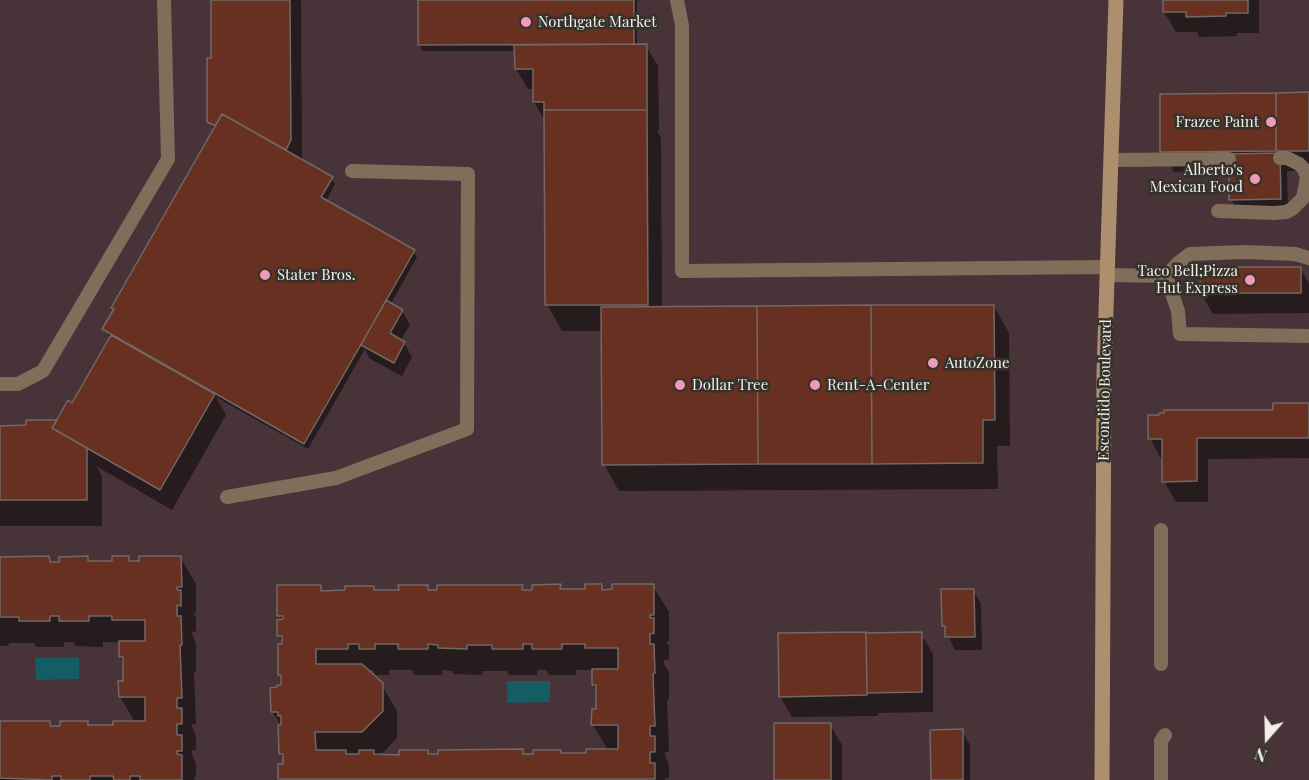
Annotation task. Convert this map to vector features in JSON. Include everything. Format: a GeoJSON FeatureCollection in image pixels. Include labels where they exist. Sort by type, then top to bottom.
{"type":"FeatureCollection","features":[{"type":"Feature","properties":{"kind":"main road","name":"Escondido Boulevard"},"geometry":{"type":"LineString","coordinates":[[1102,780],[1104,402],[1116,0]]}},
{"type":"Feature","properties":{"kind":"lane"},"geometry":{"type":"LineString","coordinates":[[0,384],[18,384],[43,371],[168,159],[164,0]]}},
{"type":"Feature","properties":{"kind":"lane"},"geometry":{"type":"LineString","coordinates":[[677,0],[682,26],[682,271],[1107,271],[1166,276]]}},
{"type":"Feature","properties":{"kind":"lane"},"geometry":{"type":"LineString","coordinates":[[1218,211],[1274,213],[1292,209],[1303,198],[1306,177],[1304,169],[1299,164],[1287,158],[1280,158]]}},
{"type":"Feature","properties":{"kind":"lane"},"geometry":{"type":"LineString","coordinates":[[1111,160],[1229,159]]}},
{"type":"Feature","properties":{"kind":"lane"},"geometry":{"type":"LineString","coordinates":[[227,497],[336,478],[467,429],[468,174],[352,171]]}},
{"type":"Feature","properties":{"kind":"lane"},"geometry":{"type":"LineString","coordinates":[[1166,276],[1178,262],[1190,254],[1295,254],[1309,258]]}},
{"type":"Feature","properties":{"kind":"lane"},"geometry":{"type":"LineString","coordinates":[[1166,276],[1178,311],[1180,334],[1309,336]]}},
{"type":"Feature","properties":{"kind":"lane"},"geometry":{"type":"LineString","coordinates":[[1161,530],[1161,664]]}},
{"type":"Feature","properties":{"kind":"lane"},"geometry":{"type":"LineString","coordinates":[[1161,780],[1161,741],[1165,735]]}},
{"type":"Feature","properties":{"kind":"shaded area"},"geometry":{"type":"Polygon","coordinates":[[[0,0],[1309,0],[1309,780],[0,780],[0,0]]]}},
{"type":"Feature","properties":{"kind":"water"},"geometry":{"type":"Polygon","coordinates":[[[35,658],[79,658],[79,679],[36,680],[35,658]]]}},
{"type":"Feature","properties":{"kind":"water"},"geometry":{"type":"Polygon","coordinates":[[[507,681],[550,681],[550,702],[507,703],[507,681]]]}},
{"type":"Feature","properties":{"kind":"building"},"geometry":{"type":"Polygon","coordinates":[[[211,0],[290,0],[291,140],[286,150],[222,114],[215,126],[207,122],[207,58],[211,58],[211,0]]]}},
{"type":"Feature","properties":{"kind":"building","name":"Northgate Market"},"geometry":{"type":"Polygon","coordinates":[[[418,0],[634,0],[634,44],[418,45],[418,0]]]}},
{"type":"Feature","properties":{"kind":"building"},"geometry":{"type":"Polygon","coordinates":[[[1163,0],[1248,0],[1248,13],[1186,17],[1186,12],[1163,12],[1163,0]]]}},
{"type":"Feature","properties":{"kind":"building"},"geometry":{"type":"Polygon","coordinates":[[[647,44],[647,110],[544,110],[544,102],[533,102],[533,69],[515,69],[514,45],[647,44]]]}},
{"type":"Feature","properties":{"kind":"building"},"geometry":{"type":"Polygon","coordinates":[[[1309,92],[1309,151],[1276,151],[1276,93],[1309,92]]]}},
{"type":"Feature","properties":{"kind":"building"},"geometry":{"type":"Polygon","coordinates":[[[1276,93],[1276,151],[1160,152],[1160,94],[1276,93]]]}},
{"type":"Feature","properties":{"kind":"building"},"geometry":{"type":"Polygon","coordinates":[[[544,110],[647,110],[648,305],[545,305],[544,110]]]}},
{"type":"Feature","properties":{"kind":"building","name":"Stater Bros."},"geometry":{"type":"Polygon","coordinates":[[[222,114],[333,177],[321,197],[415,250],[304,444],[102,329],[114,309],[111,308],[222,114]]]}},
{"type":"Feature","properties":{"kind":"building","name":"Alberto's Mexican Food"},"geometry":{"type":"Polygon","coordinates":[[[1280,153],[1281,199],[1229,200],[1229,154],[1280,153]]]}},
{"type":"Feature","properties":{"kind":"building","name":"Taco Bell;Pizza Hut Express"},"geometry":{"type":"Polygon","coordinates":[[[1200,267],[1301,267],[1301,293],[1200,293],[1200,267]]]}},
{"type":"Feature","properties":{"kind":"building"},"geometry":{"type":"Polygon","coordinates":[[[386,300],[403,310],[390,333],[405,342],[394,363],[361,345],[386,300]]]}},
{"type":"Feature","properties":{"kind":"building","name":"Rent-A-Center"},"geometry":{"type":"Polygon","coordinates":[[[871,305],[872,464],[758,464],[757,306],[871,305]]]}},
{"type":"Feature","properties":{"kind":"building","name":"AutoZone"},"geometry":{"type":"Polygon","coordinates":[[[871,305],[994,305],[995,420],[983,420],[983,463],[872,464],[871,305]]]}},
{"type":"Feature","properties":{"kind":"building","name":"Dollar Tree"},"geometry":{"type":"Polygon","coordinates":[[[757,306],[758,464],[602,465],[601,307],[757,306]]]}},
{"type":"Feature","properties":{"kind":"building"},"geometry":{"type":"Polygon","coordinates":[[[111,335],[215,394],[160,490],[52,428],[68,400],[72,403],[111,335]]]}},
{"type":"Feature","properties":{"kind":"building"},"geometry":{"type":"Polygon","coordinates":[[[1273,403],[1309,403],[1309,438],[1197,438],[1197,481],[1162,482],[1162,439],[1148,439],[1148,415],[1159,415],[1159,413],[1164,413],[1164,410],[1273,410],[1273,403]]]}},
{"type":"Feature","properties":{"kind":"building"},"geometry":{"type":"Polygon","coordinates":[[[26,420],[57,420],[52,428],[87,448],[87,500],[0,500],[0,426],[26,425],[26,420]]]}},
{"type":"Feature","properties":{"kind":"building"},"geometry":{"type":"Polygon","coordinates":[[[49,556],[50,562],[59,562],[59,557],[88,556],[88,561],[112,561],[112,556],[129,556],[129,561],[139,561],[139,556],[181,556],[182,587],[177,587],[177,590],[181,590],[181,606],[177,605],[177,616],[181,616],[182,698],[177,698],[177,708],[182,708],[182,724],[177,724],[177,735],[182,735],[182,751],[177,751],[177,754],[182,755],[182,780],[140,780],[140,776],[130,776],[130,780],[114,780],[113,776],[90,776],[90,780],[61,780],[61,776],[52,776],[52,780],[0,778],[0,721],[50,721],[50,726],[60,726],[60,721],[88,721],[88,725],[113,725],[113,721],[145,721],[145,697],[119,697],[118,681],[123,681],[123,657],[119,657],[119,641],[145,641],[145,620],[112,620],[112,616],[89,616],[89,621],[59,621],[59,616],[50,616],[50,621],[19,621],[19,617],[0,617],[0,557],[49,556]]]}},
{"type":"Feature","properties":{"kind":"building"},"geometry":{"type":"Polygon","coordinates":[[[561,584],[560,589],[585,589],[585,584],[602,584],[602,590],[612,589],[612,584],[654,584],[654,615],[650,615],[650,618],[654,618],[654,633],[650,634],[650,644],[654,644],[655,726],[650,726],[650,736],[655,736],[655,752],[650,752],[650,763],[655,763],[655,779],[278,779],[278,764],[283,764],[283,754],[279,754],[278,725],[281,725],[281,716],[278,716],[278,712],[271,712],[270,688],[281,685],[281,675],[278,675],[278,644],[282,644],[282,636],[277,636],[277,620],[283,619],[283,616],[277,616],[277,585],[321,585],[321,591],[345,590],[345,586],[374,586],[374,590],[399,590],[398,585],[428,585],[428,590],[437,590],[437,585],[523,585],[522,590],[532,590],[532,585],[561,584]],[[348,644],[348,649],[316,649],[316,664],[362,664],[383,683],[383,711],[362,732],[315,732],[316,750],[346,750],[346,754],[359,754],[359,750],[374,750],[374,754],[399,755],[399,750],[428,750],[428,754],[438,754],[438,750],[523,749],[523,754],[533,754],[533,750],[586,753],[586,749],[618,749],[618,725],[591,725],[592,709],[596,709],[596,685],[592,685],[592,669],[618,669],[618,648],[585,648],[585,644],[562,644],[562,649],[532,649],[532,644],[523,644],[523,649],[492,649],[492,645],[467,645],[467,649],[438,648],[438,645],[428,644],[428,649],[398,649],[398,644],[375,644],[375,649],[359,649],[359,644],[348,644]]]}},
{"type":"Feature","properties":{"kind":"building"},"geometry":{"type":"Polygon","coordinates":[[[941,589],[974,589],[975,637],[945,637],[945,626],[942,626],[941,589]]]}},
{"type":"Feature","properties":{"kind":"building"},"geometry":{"type":"Polygon","coordinates":[[[866,632],[867,695],[779,697],[778,633],[866,632]]]}},
{"type":"Feature","properties":{"kind":"building"},"geometry":{"type":"Polygon","coordinates":[[[922,632],[922,692],[867,693],[866,633],[922,632]]]}},
{"type":"Feature","properties":{"kind":"building"},"geometry":{"type":"Polygon","coordinates":[[[774,723],[831,723],[831,780],[774,780],[774,723]]]}},
{"type":"Feature","properties":{"kind":"building"},"geometry":{"type":"Polygon","coordinates":[[[963,729],[963,780],[931,780],[930,730],[963,729]]]}},
{"type":"Feature","properties":{"kind":"place","name":"Northgate Market"},"geometry":{"type":"Point","coordinates":[526,22]}},
{"type":"Feature","properties":{"kind":"place","name":"Frazee Paint"},"geometry":{"type":"Point","coordinates":[1271,122]}},
{"type":"Feature","properties":{"kind":"place","name":"Alberto's Mexican Food"},"geometry":{"type":"Point","coordinates":[1255,179]}},
{"type":"Feature","properties":{"kind":"place","name":"Stater Bros."},"geometry":{"type":"Point","coordinates":[265,275]}},
{"type":"Feature","properties":{"kind":"place","name":"Taco Bell;Pizza Hut Express"},"geometry":{"type":"Point","coordinates":[1250,280]}},
{"type":"Feature","properties":{"kind":"place","name":"AutoZone"},"geometry":{"type":"Point","coordinates":[933,363]}},
{"type":"Feature","properties":{"kind":"place","name":"Dollar Tree"},"geometry":{"type":"Point","coordinates":[680,385]}},
{"type":"Feature","properties":{"kind":"place","name":"Rent-A-Center"},"geometry":{"type":"Point","coordinates":[815,385]}}]}
